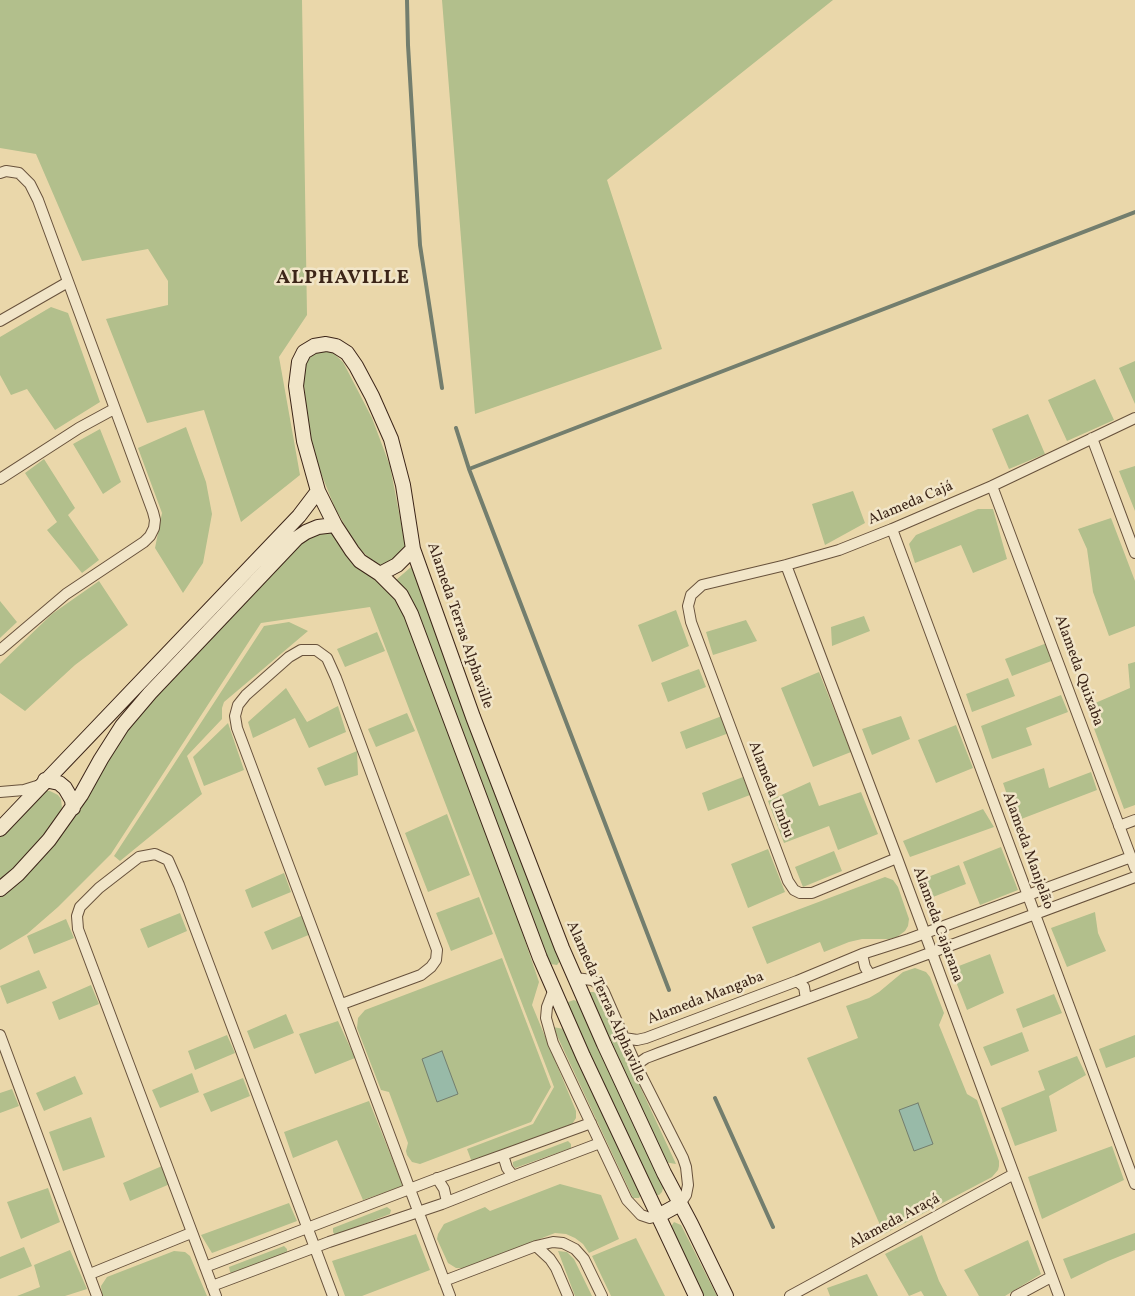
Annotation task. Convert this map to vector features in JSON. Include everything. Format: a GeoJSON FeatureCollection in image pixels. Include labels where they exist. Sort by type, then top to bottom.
{"type":"FeatureCollection","features":[{"type":"Feature","properties":{"kind":"street"},"geometry":{"type":"LineString","coordinates":[[0,173],[6,171],[19,172],[30,184],[42,211],[155,520],[154,528],[144,542],[66,594],[0,650]]}},
{"type":"Feature","properties":{"kind":"street"},"geometry":{"type":"LineString","coordinates":[[0,321],[68,282]]}},
{"type":"Feature","properties":{"kind":"street","name":"Alameda Terras Alphaville"},"geometry":{"type":"LineString","coordinates":[[696,1296],[587,1065],[536,949],[411,614],[401,595],[380,574],[356,556],[335,525],[318,491],[304,441],[296,386],[299,362],[304,352],[314,346],[326,344],[336,346],[347,353],[372,396],[391,438],[403,485],[413,549],[473,717],[575,978],[652,1148],[726,1296]]}},
{"type":"Feature","properties":{"kind":"street"},"geometry":{"type":"LineString","coordinates":[[0,479],[79,428],[114,409]]}},
{"type":"Feature","properties":{"kind":"street","name":"Alameda Cajá"},"geometry":{"type":"LineString","coordinates":[[691,595],[702,585],[786,565],[838,550],[892,529],[992,486],[1135,418]]}},
{"type":"Feature","properties":{"kind":"street"},"geometry":{"type":"LineString","coordinates":[[1092,438],[1135,553]]}},
{"type":"Feature","properties":{"kind":"street","name":"Alameda Quixaba"},"geometry":{"type":"LineString","coordinates":[[992,486],[1135,868]]}},
{"type":"Feature","properties":{"kind":"street"},"geometry":{"type":"LineString","coordinates":[[0,829],[299,516],[318,491]]}},
{"type":"Feature","properties":{"kind":"street"},"geometry":{"type":"LineString","coordinates":[[0,889],[36,856],[73,808],[122,726],[150,693],[297,538],[318,527],[335,525]]}},
{"type":"Feature","properties":{"kind":"street","name":"Alameda Manjelão"},"geometry":{"type":"LineString","coordinates":[[892,529],[1135,1184]]}},
{"type":"Feature","properties":{"kind":"street"},"geometry":{"type":"LineString","coordinates":[[380,574],[397,565],[413,549]]}},
{"type":"Feature","properties":{"kind":"street","name":"Alameda Cajarana"},"geometry":{"type":"LineString","coordinates":[[786,565],[1059,1296]]}},
{"type":"Feature","properties":{"kind":"street","name":"Alameda Umbu"},"geometry":{"type":"LineString","coordinates":[[691,595],[688,606],[691,622],[785,872],[794,890],[800,893],[812,893],[897,858]]}},
{"type":"Feature","properties":{"kind":"street"},"geometry":{"type":"LineString","coordinates":[[342,1004],[421,975],[431,968],[436,960],[437,950],[327,658],[316,650],[301,650],[289,656],[246,695],[238,705],[235,716],[237,728],[450,1296]]}},
{"type":"Feature","properties":{"kind":"street"},"geometry":{"type":"LineString","coordinates":[[0,792],[24,790],[43,783],[59,783],[65,788],[72,800],[73,808]]}},
{"type":"Feature","properties":{"kind":"street"},"geometry":{"type":"LineString","coordinates":[[1119,826],[1135,820]]}},
{"type":"Feature","properties":{"kind":"street"},"geometry":{"type":"LineString","coordinates":[[216,1296],[78,929],[77,916],[80,907],[99,888],[139,857],[155,854],[168,860],[179,886],[333,1296]]}},
{"type":"Feature","properties":{"kind":"street","name":"Alameda Mangaba"},"geometry":{"type":"LineString","coordinates":[[624,1038],[637,1040],[646,1038],[797,981],[862,954],[1131,857]]}},
{"type":"Feature","properties":{"kind":"street"},"geometry":{"type":"LineString","coordinates":[[636,1065],[646,1058],[659,1053],[1135,877]]}},
{"type":"Feature","properties":{"kind":"street"},"geometry":{"type":"LineString","coordinates":[[862,954],[865,967],[870,975]]}},
{"type":"Feature","properties":{"kind":"street"},"geometry":{"type":"LineString","coordinates":[[575,978],[592,980],[599,984],[686,1167],[688,1185],[686,1195],[680,1204],[658,1216],[650,1218],[641,1215],[621,1188],[548,1031],[547,1007],[554,989],[575,978]]}},
{"type":"Feature","properties":{"kind":"street"},"geometry":{"type":"LineString","coordinates":[[797,981],[804,987],[806,999]]}},
{"type":"Feature","properties":{"kind":"street"},"geometry":{"type":"LineString","coordinates":[[0,1035],[97,1296]]}},
{"type":"Feature","properties":{"kind":"street"},"geometry":{"type":"LineString","coordinates":[[205,1267],[437,1178],[591,1123]]}},
{"type":"Feature","properties":{"kind":"street"},"geometry":{"type":"LineString","coordinates":[[212,1286],[447,1202],[600,1143]]}},
{"type":"Feature","properties":{"kind":"street"},"geometry":{"type":"LineString","coordinates":[[503,1155],[507,1168],[513,1176]]}},
{"type":"Feature","properties":{"kind":"street","name":"Alameda Araçá"},"geometry":{"type":"LineString","coordinates":[[790,1296],[1014,1174]]}},
{"type":"Feature","properties":{"kind":"street"},"geometry":{"type":"LineString","coordinates":[[437,1178],[444,1189],[447,1202]]}},
{"type":"Feature","properties":{"kind":"street"},"geometry":{"type":"LineString","coordinates":[[90,1274],[191,1233]]}},
{"type":"Feature","properties":{"kind":"street"},"geometry":{"type":"LineString","coordinates":[[444,1281],[536,1246],[552,1242],[563,1243],[575,1249],[584,1259],[602,1296]]}},
{"type":"Feature","properties":{"kind":"street"},"geometry":{"type":"LineString","coordinates":[[536,1246],[550,1258],[568,1296]]}},
{"type":"Feature","properties":{"kind":"street"},"geometry":{"type":"LineString","coordinates":[[1016,1296],[1051,1277]]}},
{"type":"Feature","properties":{"kind":"green space"},"geometry":{"type":"Polygon","coordinates":[[[0,0],[302,0],[307,315],[279,357],[300,475],[241,522],[204,410],[147,423],[106,319],[168,305],[168,281],[148,249],[82,261],[36,154],[0,148],[0,0]]]}},
{"type":"Feature","properties":{"kind":"green space"},"geometry":{"type":"Polygon","coordinates":[[[442,0],[833,0],[607,180],[662,349],[475,414],[442,0]]]}},
{"type":"Feature","properties":{"kind":"green space"},"geometry":{"type":"Polygon","coordinates":[[[51,307],[68,313],[100,402],[55,430],[27,389],[11,395],[0,375],[0,337],[51,307]]]}},
{"type":"Feature","properties":{"kind":"green space"},"geometry":{"type":"Polygon","coordinates":[[[318,351],[332,352],[343,362],[372,418],[390,466],[406,549],[388,564],[381,565],[369,558],[356,545],[335,508],[320,471],[308,428],[303,374],[307,360],[318,351]]]}},
{"type":"Feature","properties":{"kind":"green space"},"geometry":{"type":"Polygon","coordinates":[[[1135,361],[1135,404],[1119,368],[1135,361]]]}},
{"type":"Feature","properties":{"kind":"green space"},"geometry":{"type":"Polygon","coordinates":[[[1095,379],[1114,420],[1067,441],[1048,400],[1095,379]]]}},
{"type":"Feature","properties":{"kind":"green space"},"geometry":{"type":"Polygon","coordinates":[[[1028,414],[1045,454],[1009,469],[992,429],[1028,414]]]}},
{"type":"Feature","properties":{"kind":"green space"},"geometry":{"type":"Polygon","coordinates":[[[186,427],[206,482],[212,514],[203,563],[183,593],[155,548],[162,513],[138,448],[186,427]]]}},
{"type":"Feature","properties":{"kind":"green space"},"geometry":{"type":"Polygon","coordinates":[[[100,429],[121,482],[103,494],[73,444],[100,429]]]}},
{"type":"Feature","properties":{"kind":"green space"},"geometry":{"type":"Polygon","coordinates":[[[44,459],[75,508],[68,515],[99,560],[82,573],[47,530],[57,522],[25,473],[44,459]]]}},
{"type":"Feature","properties":{"kind":"green space"},"geometry":{"type":"Polygon","coordinates":[[[1135,466],[1135,511],[1119,471],[1135,466]]]}},
{"type":"Feature","properties":{"kind":"green space"},"geometry":{"type":"Polygon","coordinates":[[[853,491],[865,523],[825,545],[812,504],[853,491]]]}},
{"type":"Feature","properties":{"kind":"green space"},"geometry":{"type":"Polygon","coordinates":[[[978,509],[993,509],[1007,559],[973,573],[961,545],[915,563],[909,544],[916,535],[978,509]]]}},
{"type":"Feature","properties":{"kind":"green space"},"geometry":{"type":"Polygon","coordinates":[[[1111,518],[1135,581],[1135,626],[1109,636],[1093,592],[1087,549],[1078,529],[1111,518]]]}},
{"type":"Feature","properties":{"kind":"green space"},"geometry":{"type":"Polygon","coordinates":[[[335,525],[401,595],[460,747],[539,982],[532,1005],[576,1111],[576,1118],[569,1129],[473,1165],[467,1149],[533,1124],[554,1087],[370,607],[261,623],[111,854],[58,907],[27,934],[0,950],[0,889],[18,874],[122,726],[297,538],[335,525]]]}},
{"type":"Feature","properties":{"kind":"green space"},"geometry":{"type":"Polygon","coordinates":[[[411,567],[414,570],[560,961],[557,965],[550,964],[421,623],[411,600],[396,580],[411,567]]]}},
{"type":"Feature","properties":{"kind":"green space"},"geometry":{"type":"Polygon","coordinates":[[[99,581],[128,625],[75,665],[25,711],[0,693],[0,664],[52,614],[99,581]]]}},
{"type":"Feature","properties":{"kind":"green space"},"geometry":{"type":"Polygon","coordinates":[[[0,601],[17,622],[0,638],[0,601]]]}},
{"type":"Feature","properties":{"kind":"green space"},"geometry":{"type":"Polygon","coordinates":[[[676,610],[689,646],[652,662],[638,625],[676,610]]]}},
{"type":"Feature","properties":{"kind":"green space"},"geometry":{"type":"Polygon","coordinates":[[[864,616],[870,631],[832,646],[831,627],[864,616]]]}},
{"type":"Feature","properties":{"kind":"green space"},"geometry":{"type":"Polygon","coordinates":[[[746,620],[757,641],[713,655],[706,632],[746,620]]]}},
{"type":"Feature","properties":{"kind":"green space"},"geometry":{"type":"Polygon","coordinates":[[[289,622],[308,631],[224,702],[222,719],[187,756],[202,794],[120,861],[114,856],[264,626],[289,622]]]}},
{"type":"Feature","properties":{"kind":"green space"},"geometry":{"type":"Polygon","coordinates":[[[377,632],[385,651],[345,667],[337,649],[377,632]]]}},
{"type":"Feature","properties":{"kind":"green space"},"geometry":{"type":"Polygon","coordinates":[[[1047,643],[1054,660],[1012,676],[1005,659],[1047,643]]]}},
{"type":"Feature","properties":{"kind":"green space"},"geometry":{"type":"Polygon","coordinates":[[[1135,662],[1135,805],[1124,809],[1086,707],[1130,688],[1128,664],[1135,662]]]}},
{"type":"Feature","properties":{"kind":"green space"},"geometry":{"type":"Polygon","coordinates":[[[699,669],[706,687],[668,702],[661,683],[699,669]]]}},
{"type":"Feature","properties":{"kind":"green space"},"geometry":{"type":"Polygon","coordinates":[[[819,672],[851,752],[813,767],[781,688],[819,672]]]}},
{"type":"Feature","properties":{"kind":"green space"},"geometry":{"type":"Polygon","coordinates":[[[1008,678],[1015,696],[972,712],[966,694],[1008,678]]]}},
{"type":"Feature","properties":{"kind":"green space"},"geometry":{"type":"Polygon","coordinates":[[[286,688],[307,722],[338,706],[346,732],[309,748],[295,718],[253,738],[248,722],[286,688]]]}},
{"type":"Feature","properties":{"kind":"green space"},"geometry":{"type":"Polygon","coordinates":[[[1061,695],[1068,712],[1026,728],[1032,745],[992,759],[981,726],[1061,695]]]}},
{"type":"Feature","properties":{"kind":"green space"},"geometry":{"type":"Polygon","coordinates":[[[407,713],[415,731],[376,747],[368,729],[407,713]]]}},
{"type":"Feature","properties":{"kind":"green space"},"geometry":{"type":"Polygon","coordinates":[[[722,716],[729,733],[686,749],[680,732],[722,716]]]}},
{"type":"Feature","properties":{"kind":"green space"},"geometry":{"type":"Polygon","coordinates":[[[901,716],[910,739],[872,755],[862,729],[901,716]]]}},
{"type":"Feature","properties":{"kind":"green space"},"geometry":{"type":"Polygon","coordinates":[[[228,723],[244,770],[204,786],[193,757],[228,723]]]}},
{"type":"Feature","properties":{"kind":"green space"},"geometry":{"type":"Polygon","coordinates":[[[956,725],[973,768],[936,783],[918,740],[956,725]]]}},
{"type":"Feature","properties":{"kind":"green space"},"geometry":{"type":"Polygon","coordinates":[[[357,751],[358,775],[325,786],[317,768],[357,751]]]}},
{"type":"Feature","properties":{"kind":"green space"},"geometry":{"type":"Polygon","coordinates":[[[1044,768],[1049,788],[1091,772],[1097,790],[1016,821],[1003,783],[1044,768]]]}},
{"type":"Feature","properties":{"kind":"green space"},"geometry":{"type":"Polygon","coordinates":[[[743,777],[750,795],[708,811],[702,793],[743,777]]]}},
{"type":"Feature","properties":{"kind":"green space"},"geometry":{"type":"Polygon","coordinates":[[[810,782],[819,806],[861,792],[878,834],[838,850],[829,826],[784,843],[768,801],[810,782]]]}},
{"type":"Feature","properties":{"kind":"green space"},"geometry":{"type":"Polygon","coordinates":[[[45,791],[58,795],[61,799],[62,808],[51,828],[13,870],[0,880],[0,835],[45,791]]]}},
{"type":"Feature","properties":{"kind":"green space"},"geometry":{"type":"Polygon","coordinates":[[[983,809],[994,827],[910,857],[903,841],[983,809]]]}},
{"type":"Feature","properties":{"kind":"green space"},"geometry":{"type":"Polygon","coordinates":[[[447,814],[470,875],[428,892],[405,833],[447,814]]]}},
{"type":"Feature","properties":{"kind":"green space"},"geometry":{"type":"Polygon","coordinates":[[[1001,847],[1018,890],[980,905],[963,862],[1001,847]]]}},
{"type":"Feature","properties":{"kind":"green space"},"geometry":{"type":"Polygon","coordinates":[[[768,849],[785,892],[748,908],[731,864],[768,849]]]}},
{"type":"Feature","properties":{"kind":"green space"},"geometry":{"type":"Polygon","coordinates":[[[834,851],[842,871],[803,887],[795,867],[834,851]]]}},
{"type":"Feature","properties":{"kind":"green space"},"geometry":{"type":"Polygon","coordinates":[[[959,865],[966,884],[928,899],[920,880],[959,865]]]}},
{"type":"Feature","properties":{"kind":"green space"},"geometry":{"type":"Polygon","coordinates":[[[284,873],[291,892],[252,908],[245,890],[284,873]]]}},
{"type":"Feature","properties":{"kind":"green space"},"geometry":{"type":"Polygon","coordinates":[[[885,877],[893,880],[898,887],[909,919],[905,931],[897,937],[889,939],[862,939],[824,952],[820,942],[767,964],[752,927],[885,877]]]}},
{"type":"Feature","properties":{"kind":"green space"},"geometry":{"type":"Polygon","coordinates":[[[479,897],[493,934],[451,951],[436,913],[479,897]]]}},
{"type":"Feature","properties":{"kind":"green space"},"geometry":{"type":"Polygon","coordinates":[[[1095,912],[1098,933],[1106,951],[1067,967],[1051,928],[1095,912]]]}},
{"type":"Feature","properties":{"kind":"green space"},"geometry":{"type":"Polygon","coordinates":[[[180,913],[187,931],[148,948],[140,929],[180,913]]]}},
{"type":"Feature","properties":{"kind":"green space"},"geometry":{"type":"Polygon","coordinates":[[[303,915],[311,934],[272,950],[264,932],[303,915]]]}},
{"type":"Feature","properties":{"kind":"green space"},"geometry":{"type":"Polygon","coordinates":[[[66,919],[74,938],[34,954],[27,936],[66,919]]]}},
{"type":"Feature","properties":{"kind":"green space"},"geometry":{"type":"Polygon","coordinates":[[[990,954],[1004,993],[967,1010],[951,969],[990,954]]]}},
{"type":"Feature","properties":{"kind":"green space"},"geometry":{"type":"Polygon","coordinates":[[[502,958],[551,1087],[531,1122],[420,1164],[412,1162],[407,1155],[408,1143],[389,1092],[381,1090],[357,1028],[358,1018],[365,1010],[502,958]]]}},
{"type":"Feature","properties":{"kind":"green space"},"geometry":{"type":"Polygon","coordinates":[[[915,968],[926,972],[930,977],[944,1013],[939,1025],[967,1094],[977,1100],[999,1161],[999,1166],[992,1177],[884,1234],[807,1058],[858,1038],[846,1006],[869,998],[903,972],[915,968]]]}},
{"type":"Feature","properties":{"kind":"green space"},"geometry":{"type":"Polygon","coordinates":[[[39,970],[47,988],[7,1004],[0,986],[39,970]]]}},
{"type":"Feature","properties":{"kind":"green space"},"geometry":{"type":"Polygon","coordinates":[[[91,985],[99,1004],[59,1020],[52,1002],[91,985]]]}},
{"type":"Feature","properties":{"kind":"green space"},"geometry":{"type":"Polygon","coordinates":[[[590,992],[597,994],[676,1164],[664,1162],[590,992]]]}},
{"type":"Feature","properties":{"kind":"green space"},"geometry":{"type":"Polygon","coordinates":[[[1054,994],[1062,1013],[1023,1028],[1016,1009],[1054,994]]]}},
{"type":"Feature","properties":{"kind":"green space"},"geometry":{"type":"Polygon","coordinates":[[[574,1000],[578,1002],[663,1188],[659,1195],[655,1195],[567,1007],[568,1002],[574,1000]]]}},
{"type":"Feature","properties":{"kind":"green space"},"geometry":{"type":"Polygon","coordinates":[[[286,1014],[294,1033],[254,1049],[247,1031],[286,1014]]]}},
{"type":"Feature","properties":{"kind":"green space"},"geometry":{"type":"Polygon","coordinates":[[[338,1021],[355,1058],[315,1074],[299,1034],[338,1021]]]}},
{"type":"Feature","properties":{"kind":"green space"},"geometry":{"type":"Polygon","coordinates":[[[553,1027],[564,1029],[641,1194],[639,1198],[633,1198],[553,1027]]]}},
{"type":"Feature","properties":{"kind":"green space"},"geometry":{"type":"Polygon","coordinates":[[[1022,1032],[1029,1051],[991,1066],[983,1047],[1022,1032]]]}},
{"type":"Feature","properties":{"kind":"green space"},"geometry":{"type":"Polygon","coordinates":[[[227,1035],[235,1053],[195,1070],[188,1051],[227,1035]]]}},
{"type":"Feature","properties":{"kind":"green space"},"geometry":{"type":"Polygon","coordinates":[[[1135,1035],[1135,1057],[1106,1068],[1099,1049],[1135,1035]]]}},
{"type":"Feature","properties":{"kind":"green space"},"geometry":{"type":"Polygon","coordinates":[[[1077,1056],[1086,1075],[1049,1096],[1057,1131],[1015,1146],[1001,1108],[1045,1090],[1038,1071],[1077,1056]]]}},
{"type":"Feature","properties":{"kind":"green space"},"geometry":{"type":"Polygon","coordinates":[[[192,1073],[199,1092],[160,1108],[152,1090],[192,1073]]]}},
{"type":"Feature","properties":{"kind":"green space"},"geometry":{"type":"Polygon","coordinates":[[[75,1076],[83,1094],[44,1111],[36,1093],[75,1076]]]}},
{"type":"Feature","properties":{"kind":"green space"},"geometry":{"type":"Polygon","coordinates":[[[243,1078],[250,1096],[211,1112],[203,1094],[243,1078]]]}},
{"type":"Feature","properties":{"kind":"green space"},"geometry":{"type":"Polygon","coordinates":[[[12,1089],[19,1106],[0,1113],[0,1093],[12,1089]]]}},
{"type":"Feature","properties":{"kind":"green space"},"geometry":{"type":"Polygon","coordinates":[[[369,1101],[403,1186],[363,1200],[337,1140],[293,1158],[284,1132],[369,1101]]]}},
{"type":"Feature","properties":{"kind":"green space"},"geometry":{"type":"Polygon","coordinates":[[[91,1117],[105,1157],[63,1171],[49,1132],[91,1117]]]}},
{"type":"Feature","properties":{"kind":"green space"},"geometry":{"type":"Polygon","coordinates":[[[568,1141],[571,1144],[571,1148],[515,1168],[513,1165],[513,1162],[568,1141]]]}},
{"type":"Feature","properties":{"kind":"green space"},"geometry":{"type":"Polygon","coordinates":[[[1112,1146],[1124,1180],[1042,1219],[1028,1177],[1112,1146]]]}},
{"type":"Feature","properties":{"kind":"green space"},"geometry":{"type":"Polygon","coordinates":[[[162,1166],[170,1184],[130,1201],[123,1183],[162,1166]]]}},
{"type":"Feature","properties":{"kind":"green space"},"geometry":{"type":"Polygon","coordinates":[[[560,1184],[601,1195],[619,1239],[589,1253],[583,1244],[575,1238],[566,1234],[555,1233],[465,1268],[456,1268],[448,1263],[437,1239],[444,1224],[485,1207],[490,1211],[560,1184]]]}},
{"type":"Feature","properties":{"kind":"green space"},"geometry":{"type":"Polygon","coordinates":[[[48,1188],[60,1222],[21,1239],[7,1202],[48,1188]]]}},
{"type":"Feature","properties":{"kind":"green space"},"geometry":{"type":"Polygon","coordinates":[[[289,1203],[297,1221],[212,1253],[201,1235],[289,1203]]]}},
{"type":"Feature","properties":{"kind":"green space"},"geometry":{"type":"Polygon","coordinates":[[[387,1207],[391,1210],[390,1214],[335,1235],[333,1232],[333,1228],[387,1207]]]}},
{"type":"Feature","properties":{"kind":"green space"},"geometry":{"type":"Polygon","coordinates":[[[674,1222],[681,1225],[717,1296],[704,1296],[670,1228],[674,1222]]]}},
{"type":"Feature","properties":{"kind":"green space"},"geometry":{"type":"Polygon","coordinates":[[[1135,1233],[1135,1250],[1071,1279],[1063,1259],[1135,1233]]]}},
{"type":"Feature","properties":{"kind":"green space"},"geometry":{"type":"Polygon","coordinates":[[[416,1234],[430,1270],[362,1296],[345,1296],[332,1261],[416,1234]]]}},
{"type":"Feature","properties":{"kind":"green space"},"geometry":{"type":"Polygon","coordinates":[[[922,1235],[939,1281],[947,1296],[924,1296],[921,1291],[909,1296],[885,1254],[922,1235]]]}},
{"type":"Feature","properties":{"kind":"green space"},"geometry":{"type":"Polygon","coordinates":[[[636,1238],[665,1296],[611,1296],[592,1256],[636,1238]]]}},
{"type":"Feature","properties":{"kind":"green space"},"geometry":{"type":"Polygon","coordinates":[[[1028,1240],[1041,1274],[1005,1296],[979,1296],[964,1270],[1028,1240]]]}},
{"type":"Feature","properties":{"kind":"green space"},"geometry":{"type":"Polygon","coordinates":[[[284,1246],[287,1249],[287,1253],[232,1274],[230,1272],[229,1267],[284,1246]]]}},
{"type":"Feature","properties":{"kind":"green space"},"geometry":{"type":"Polygon","coordinates":[[[24,1247],[32,1266],[0,1279],[0,1257],[24,1247]]]}},
{"type":"Feature","properties":{"kind":"green space"},"geometry":{"type":"Polygon","coordinates":[[[70,1250],[87,1289],[65,1296],[17,1296],[40,1287],[34,1265],[70,1250]]]}},
{"type":"Feature","properties":{"kind":"green space"},"geometry":{"type":"Polygon","coordinates":[[[174,1251],[185,1252],[190,1256],[207,1296],[102,1296],[101,1286],[107,1277],[174,1251]]]}},
{"type":"Feature","properties":{"kind":"green space"},"geometry":{"type":"Polygon","coordinates":[[[558,1251],[567,1252],[574,1259],[592,1296],[575,1296],[558,1251]]]}},
{"type":"Feature","properties":{"kind":"green space"},"geometry":{"type":"Polygon","coordinates":[[[867,1274],[878,1296],[830,1296],[827,1288],[867,1274]]]}},
{"type":"Feature","properties":{"kind":"shaded area"},"geometry":{"type":"Polygon","coordinates":[[[442,1051],[458,1094],[437,1102],[422,1059],[442,1051]]]}},
{"type":"Feature","properties":{"kind":"shaded area"},"geometry":{"type":"Polygon","coordinates":[[[918,1103],[933,1144],[914,1151],[899,1110],[918,1103]]]}},
{"type":"Feature","properties":{"kind":"waterway"},"geometry":{"type":"LineString","coordinates":[[407,0],[420,245],[442,388]]}},
{"type":"Feature","properties":{"kind":"waterway"},"geometry":{"type":"LineString","coordinates":[[469,469],[1135,212]]}},
{"type":"Feature","properties":{"kind":"waterway"},"geometry":{"type":"LineString","coordinates":[[456,428],[469,469],[669,990]]}},
{"type":"Feature","properties":{"kind":"waterway"},"geometry":{"type":"LineString","coordinates":[[715,1098],[773,1227]]}},
{"type":"Feature","properties":{"kind":"district","name":"ALPHAVILLE"},"geometry":{"type":"Point","coordinates":[343,279]}}]}
